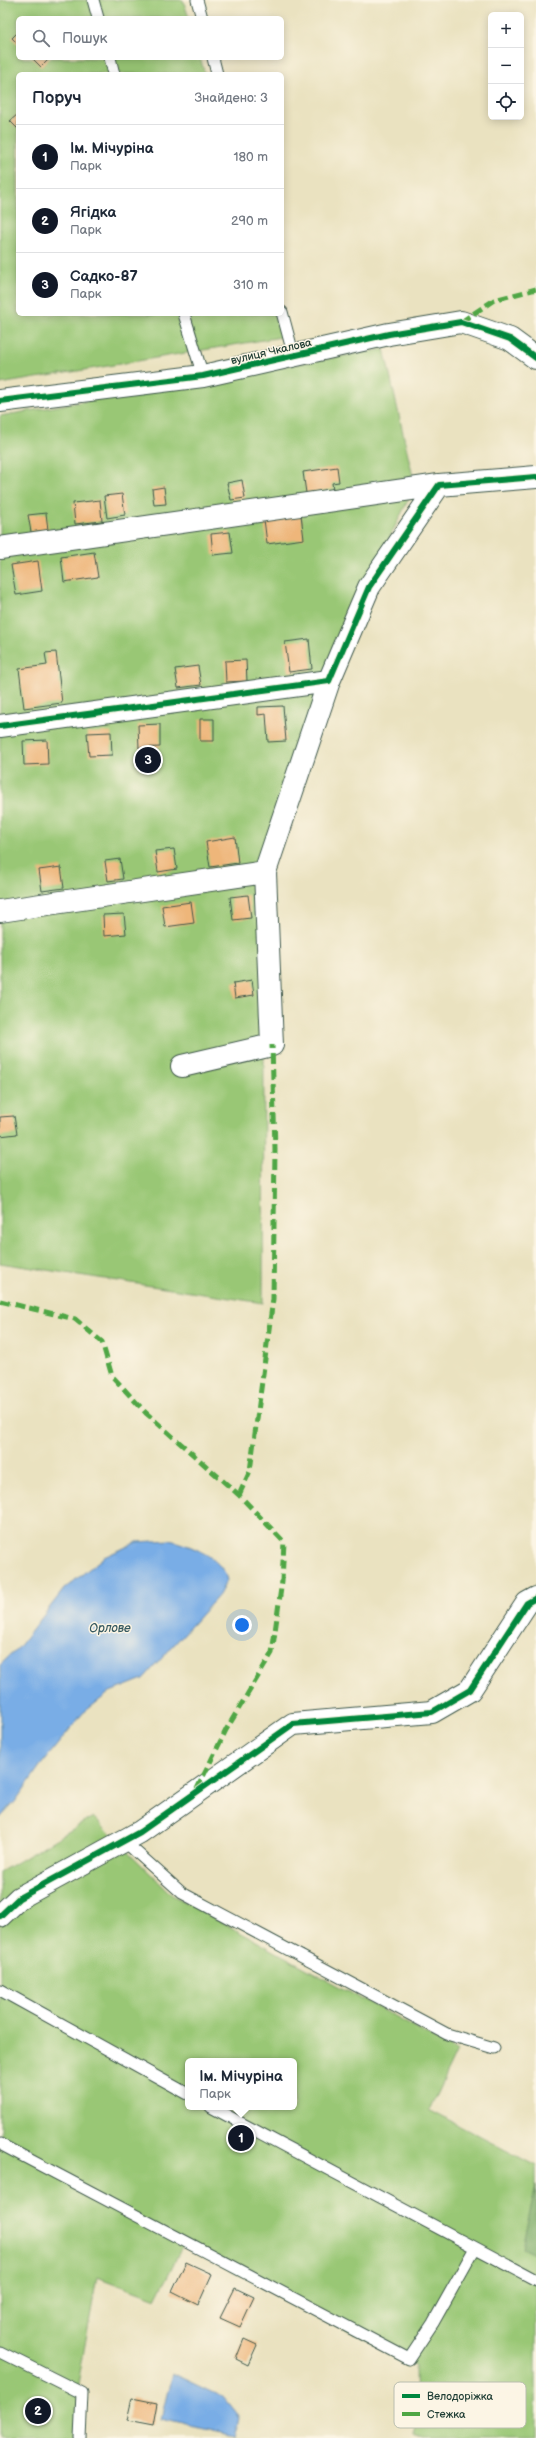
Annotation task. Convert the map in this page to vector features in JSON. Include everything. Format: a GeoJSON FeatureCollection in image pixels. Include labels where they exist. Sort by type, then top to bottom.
{"type":"FeatureCollection","features":[{"type":"Feature","properties":{"kind":"street","name":"вулиця Чкалова"},"geometry":{"type":"LineString","coordinates":[[0,401],[203,376],[294,357],[389,334],[461,322],[510,339],[536,358]]}},
{"type":"Feature","properties":{"kind":"street"},"geometry":{"type":"LineString","coordinates":[[0,548],[439,485],[536,478]]}},
{"type":"Feature","properties":{"kind":"street"},"geometry":{"type":"LineString","coordinates":[[182,1066],[272,1045],[264,872],[329,681],[369,587],[439,485]]}},
{"type":"Feature","properties":{"kind":"street"},"geometry":{"type":"LineString","coordinates":[[0,726],[329,681]]}},
{"type":"Feature","properties":{"kind":"street"},"geometry":{"type":"LineString","coordinates":[[0,911],[264,872]]}},
{"type":"Feature","properties":{"kind":"street"},"geometry":{"type":"LineString","coordinates":[[0,1916],[19,1898],[140,1832],[293,1724],[432,1712],[470,1690],[527,1603],[536,1598]]}},
{"type":"Feature","properties":{"kind":"lane"},"geometry":{"type":"LineString","coordinates":[[93,0],[97,16]]}},
{"type":"Feature","properties":{"kind":"lane"},"geometry":{"type":"LineString","coordinates":[[197,0],[201,16]]}},
{"type":"Feature","properties":{"kind":"lane"},"geometry":{"type":"LineString","coordinates":[[110,60],[114,72]]}},
{"type":"Feature","properties":{"kind":"lane"},"geometry":{"type":"LineString","coordinates":[[214,60],[216,72]]}},
{"type":"Feature","properties":{"kind":"lane"},"geometry":{"type":"LineString","coordinates":[[185,316],[203,376]]}},
{"type":"Feature","properties":{"kind":"lane"},"geometry":{"type":"LineString","coordinates":[[283,316],[294,357]]}},
{"type":"Feature","properties":{"kind":"lane"},"geometry":{"type":"LineString","coordinates":[[124,1841],[182,1893],[448,2034],[494,2048]]}},
{"type":"Feature","properties":{"kind":"lane"},"geometry":{"type":"LineString","coordinates":[[0,1990],[185,2092]]}},
{"type":"Feature","properties":{"kind":"lane"},"geometry":{"type":"LineString","coordinates":[[217,2110],[536,2280]]}},
{"type":"Feature","properties":{"kind":"lane"},"geometry":{"type":"LineString","coordinates":[[0,2144],[409,2359],[434,2323],[475,2248]]}},
{"type":"Feature","properties":{"kind":"lane"},"geometry":{"type":"LineString","coordinates":[[0,2352],[82,2393],[80,2438]]}},
{"type":"Feature","properties":{"kind":"green space"},"geometry":{"type":"Polygon","coordinates":[[[0,0],[183,0],[188,16],[16,16],[16,60],[201,60],[204,72],[16,72],[16,316],[275,316],[281,337],[0,384],[0,0]]]}},
{"type":"Feature","properties":{"kind":"green space"},"geometry":{"type":"Polygon","coordinates":[[[384,349],[415,486],[332,655],[259,866],[264,1056],[263,1303],[0,1263],[0,416],[384,349]]]}},
{"type":"Feature","properties":{"kind":"green space"},"geometry":{"type":"Polygon","coordinates":[[[93,1817],[172,1895],[457,2051],[429,2110],[536,2166],[536,2438],[424,2438],[416,2434],[416,2428],[526,2428],[526,2382],[415,2382],[415,2364],[183,2245],[156,2299],[97,2277],[78,2384],[74,2438],[0,2438],[0,1872],[93,1817]]]}},
{"type":"Feature","properties":{"kind":"green space"},"geometry":{"type":"Polygon","coordinates":[[[536,2185],[536,2254],[522,2247],[536,2185]]]}},
{"type":"Feature","properties":{"kind":"water","name":"Орлове"},"geometry":{"type":"Polygon","coordinates":[[[170,1540],[196,1549],[212,1558],[219,1564],[227,1580],[219,1595],[143,1679],[110,1692],[83,1713],[40,1766],[15,1802],[0,1818],[0,1665],[19,1647],[64,1589],[104,1557],[137,1542],[170,1540]]]}},
{"type":"Feature","properties":{"kind":"water"},"geometry":{"type":"Polygon","coordinates":[[[172,2373],[223,2397],[239,2417],[235,2436],[161,2419],[172,2373]]]}},
{"type":"Feature","properties":{"kind":"building"},"geometry":{"type":"Polygon","coordinates":[[[16,34],[16,42],[12,38],[16,34]]]}},
{"type":"Feature","properties":{"kind":"building"},"geometry":{"type":"Polygon","coordinates":[[[34,60],[48,60],[41,67],[34,60]]]}},
{"type":"Feature","properties":{"kind":"building"},"geometry":{"type":"Polygon","coordinates":[[[16,116],[16,127],[10,121],[16,116]]]}},
{"type":"Feature","properties":{"kind":"building"},"geometry":{"type":"Polygon","coordinates":[[[337,467],[339,482],[332,483],[333,489],[306,493],[303,472],[337,467]]]}},
{"type":"Feature","properties":{"kind":"building"},"geometry":{"type":"Polygon","coordinates":[[[242,480],[245,498],[231,500],[227,483],[242,480]]]}},
{"type":"Feature","properties":{"kind":"building"},"geometry":{"type":"Polygon","coordinates":[[[164,487],[166,504],[154,505],[152,489],[164,487]]]}},
{"type":"Feature","properties":{"kind":"building"},"geometry":{"type":"Polygon","coordinates":[[[122,494],[125,515],[107,518],[104,496],[122,494]]]}},
{"type":"Feature","properties":{"kind":"building"},"geometry":{"type":"Polygon","coordinates":[[[100,500],[102,521],[75,524],[73,503],[100,500]]]}},
{"type":"Feature","properties":{"kind":"building"},"geometry":{"type":"Polygon","coordinates":[[[46,513],[48,530],[31,532],[28,515],[46,513]]]}},
{"type":"Feature","properties":{"kind":"building"},"geometry":{"type":"Polygon","coordinates":[[[301,515],[304,539],[267,544],[264,519],[301,515]]]}},
{"type":"Feature","properties":{"kind":"building"},"geometry":{"type":"Polygon","coordinates":[[[230,532],[233,553],[213,555],[211,534],[230,532]]]}},
{"type":"Feature","properties":{"kind":"building"},"geometry":{"type":"Polygon","coordinates":[[[94,552],[98,577],[64,582],[61,557],[94,552]]]}},
{"type":"Feature","properties":{"kind":"building"},"geometry":{"type":"Polygon","coordinates":[[[38,561],[42,591],[16,595],[11,565],[38,561]]]}},
{"type":"Feature","properties":{"kind":"building"},"geometry":{"type":"Polygon","coordinates":[[[309,639],[312,669],[289,672],[285,642],[309,639]]]}},
{"type":"Feature","properties":{"kind":"building"},"geometry":{"type":"Polygon","coordinates":[[[56,652],[62,703],[24,708],[19,669],[47,665],[45,653],[56,652]]]}},
{"type":"Feature","properties":{"kind":"building"},"geometry":{"type":"Polygon","coordinates":[[[246,660],[247,681],[226,682],[225,661],[246,660]]]}},
{"type":"Feature","properties":{"kind":"building"},"geometry":{"type":"Polygon","coordinates":[[[198,666],[201,685],[178,688],[175,669],[198,666]]]}},
{"type":"Feature","properties":{"kind":"building"},"geometry":{"type":"Polygon","coordinates":[[[283,706],[286,741],[268,742],[266,714],[258,715],[258,707],[283,706]]]}},
{"type":"Feature","properties":{"kind":"building"},"geometry":{"type":"Polygon","coordinates":[[[200,719],[214,719],[214,741],[200,741],[200,719]]]}},
{"type":"Feature","properties":{"kind":"building"},"geometry":{"type":"Polygon","coordinates":[[[160,724],[160,747],[139,748],[138,725],[160,724]]]}},
{"type":"Feature","properties":{"kind":"building"},"geometry":{"type":"Polygon","coordinates":[[[111,732],[112,755],[89,756],[87,733],[111,732]]]}},
{"type":"Feature","properties":{"kind":"building"},"geometry":{"type":"Polygon","coordinates":[[[47,740],[48,764],[24,765],[23,741],[47,740]]]}},
{"type":"Feature","properties":{"kind":"building"},"geometry":{"type":"Polygon","coordinates":[[[235,837],[238,863],[210,867],[206,842],[235,837]]]}},
{"type":"Feature","properties":{"kind":"building"},"geometry":{"type":"Polygon","coordinates":[[[174,849],[177,869],[158,872],[155,851],[174,849]]]}},
{"type":"Feature","properties":{"kind":"building"},"geometry":{"type":"Polygon","coordinates":[[[120,859],[123,879],[108,881],[105,861],[120,859]]]}},
{"type":"Feature","properties":{"kind":"building"},"geometry":{"type":"Polygon","coordinates":[[[61,867],[64,888],[42,891],[39,870],[61,867]]]}},
{"type":"Feature","properties":{"kind":"building"},"geometry":{"type":"Polygon","coordinates":[[[248,895],[251,918],[233,920],[230,897],[248,895]]]}},
{"type":"Feature","properties":{"kind":"building"},"geometry":{"type":"Polygon","coordinates":[[[191,902],[194,923],[165,927],[162,906],[191,902]]]}},
{"type":"Feature","properties":{"kind":"building"},"geometry":{"type":"Polygon","coordinates":[[[124,914],[126,934],[104,936],[103,915],[124,914]]]}},
{"type":"Feature","properties":{"kind":"building"},"geometry":{"type":"Polygon","coordinates":[[[252,980],[254,995],[235,998],[233,983],[252,980]]]}},
{"type":"Feature","properties":{"kind":"building"},"geometry":{"type":"Polygon","coordinates":[[[14,1116],[17,1134],[0,1136],[0,1117],[14,1116]]]}},
{"type":"Feature","properties":{"kind":"building"},"geometry":{"type":"Polygon","coordinates":[[[186,2262],[212,2274],[198,2305],[172,2292],[186,2262]]]}},
{"type":"Feature","properties":{"kind":"building"},"geometry":{"type":"Polygon","coordinates":[[[235,2288],[254,2297],[240,2327],[220,2318],[235,2288]]]}},
{"type":"Feature","properties":{"kind":"building"},"geometry":{"type":"Polygon","coordinates":[[[244,2339],[257,2345],[248,2365],[236,2359],[244,2339]]]}},
{"type":"Feature","properties":{"kind":"building"},"geometry":{"type":"Polygon","coordinates":[[[132,2398],[157,2403],[153,2425],[127,2420],[132,2398]]]}},
{"type":"Feature","properties":{"kind":"marked path"},"geometry":{"type":"LineString","coordinates":[[461,322],[494,300],[536,289]]}},
{"type":"Feature","properties":{"kind":"marked path"},"geometry":{"type":"LineString","coordinates":[[239,1495],[250,1471],[273,1299],[275,1149],[272,1045]]}},
{"type":"Feature","properties":{"kind":"marked path"},"geometry":{"type":"LineString","coordinates":[[0,1301],[75,1319],[102,1342],[112,1376],[146,1413],[239,1495],[284,1542],[282,1581],[272,1653],[226,1730],[196,1791]]}},
{"type":"Feature","properties":{"kind":"cycle path"},"geometry":{"type":"LineString","coordinates":[[0,401],[203,376],[389,334],[461,322],[510,339],[536,358]]}},
{"type":"Feature","properties":{"kind":"cycle path"},"geometry":{"type":"LineString","coordinates":[[0,726],[329,681],[369,587],[439,485],[536,477]]}},
{"type":"Feature","properties":{"kind":"cycle path"},"geometry":{"type":"LineString","coordinates":[[0,1916],[19,1898],[140,1832],[293,1724],[432,1712],[470,1690],[527,1603],[536,1598]]}},
{"type":"Feature","properties":{"kind":"place","name":"Садко-87"},"geometry":{"type":"Point","coordinates":[148,760]}},
{"type":"Feature","properties":{"kind":"place","name":"Ім. Мічуріна"},"geometry":{"type":"Point","coordinates":[241,2138]}},
{"type":"Feature","properties":{"kind":"place","name":"Ягідка"},"geometry":{"type":"Point","coordinates":[38,2411]}}]}
